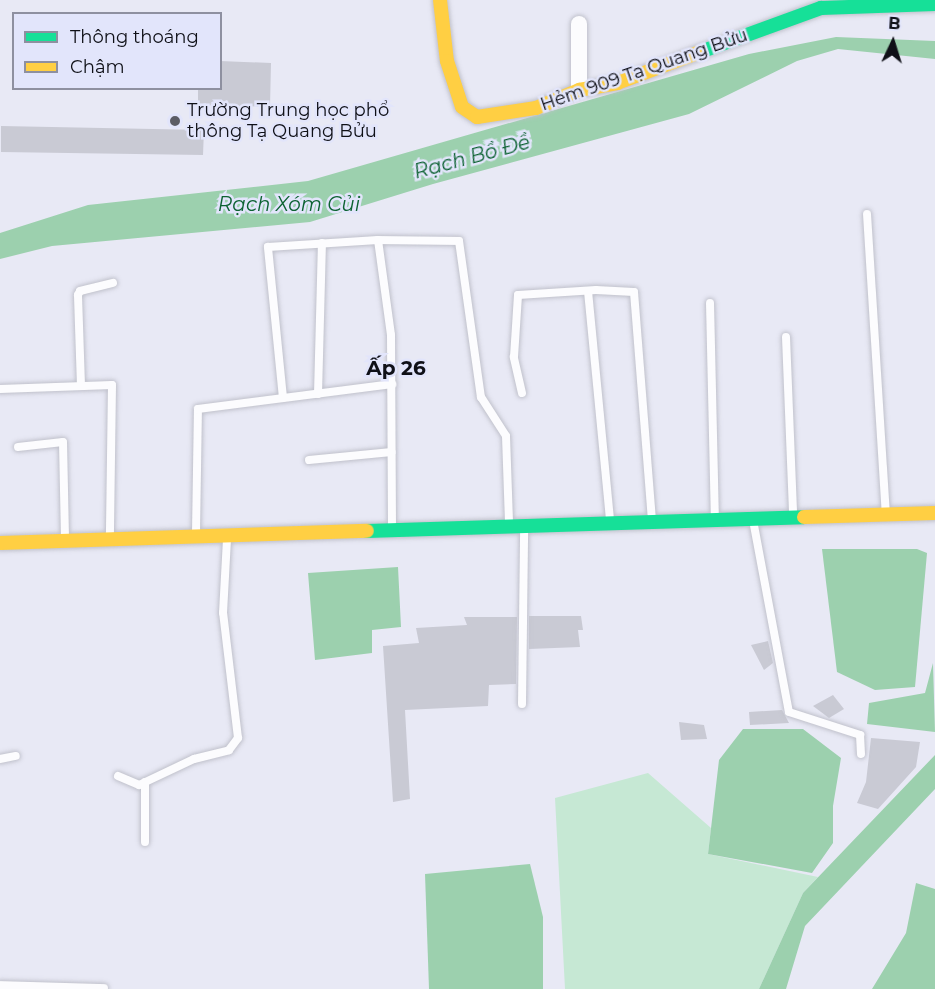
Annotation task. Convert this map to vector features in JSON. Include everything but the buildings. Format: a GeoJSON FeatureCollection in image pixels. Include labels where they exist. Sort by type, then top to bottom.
{"type":"FeatureCollection","features":[{"type":"Feature","properties":{"kind":"street","name":"Hẻm 909 Tạ Quang Bửu"},"geometry":{"type":"LineString","coordinates":[[440,0],[447,61],[462,107],[470,115],[536,108],[579,90],[617,83],[821,8],[935,4]]}},
{"type":"Feature","properties":{"kind":"street"},"geometry":{"type":"LineString","coordinates":[[579,24],[579,90]]}},
{"type":"Feature","properties":{"kind":"street"},"geometry":{"type":"LineString","coordinates":[[0,543],[509,524],[793,519],[935,513]]}},
{"type":"Feature","properties":{"kind":"lane"},"geometry":{"type":"LineString","coordinates":[[867,214],[886,515]]}},
{"type":"Feature","properties":{"kind":"lane"},"geometry":{"type":"LineString","coordinates":[[378,240],[391,335],[392,528]]}},
{"type":"Feature","properties":{"kind":"lane"},"geometry":{"type":"LineString","coordinates":[[283,398],[268,247],[378,240],[459,242],[481,397],[506,436],[509,524]]}},
{"type":"Feature","properties":{"kind":"lane"},"geometry":{"type":"LineString","coordinates":[[318,394],[322,243]]}},
{"type":"Feature","properties":{"kind":"lane"},"geometry":{"type":"LineString","coordinates":[[81,386],[78,295],[113,283]]}},
{"type":"Feature","properties":{"kind":"lane"},"geometry":{"type":"LineString","coordinates":[[588,291],[611,523]]}},
{"type":"Feature","properties":{"kind":"lane"},"geometry":{"type":"LineString","coordinates":[[522,393],[514,357],[518,295],[588,291],[634,292],[652,522]]}},
{"type":"Feature","properties":{"kind":"lane"},"geometry":{"type":"LineString","coordinates":[[710,303],[715,520]]}},
{"type":"Feature","properties":{"kind":"lane"},"geometry":{"type":"LineString","coordinates":[[786,337],[793,519]]}},
{"type":"Feature","properties":{"kind":"lane"},"geometry":{"type":"LineString","coordinates":[[196,536],[198,409],[392,384]]}},
{"type":"Feature","properties":{"kind":"lane"},"geometry":{"type":"LineString","coordinates":[[0,389],[112,385],[110,539]]}},
{"type":"Feature","properties":{"kind":"lane"},"geometry":{"type":"LineString","coordinates":[[18,447],[63,442],[65,541]]}},
{"type":"Feature","properties":{"kind":"lane"},"geometry":{"type":"LineString","coordinates":[[309,460],[392,452]]}},
{"type":"Feature","properties":{"kind":"lane"},"geometry":{"type":"LineString","coordinates":[[753,520],[789,712],[860,735],[861,754]]}},
{"type":"Feature","properties":{"kind":"lane"},"geometry":{"type":"LineString","coordinates":[[522,704],[524,524]]}},
{"type":"Feature","properties":{"kind":"lane"},"geometry":{"type":"LineString","coordinates":[[118,776],[139,785],[194,759],[228,750],[238,738],[223,613],[227,535]]}},
{"type":"Feature","properties":{"kind":"lane"},"geometry":{"type":"LineString","coordinates":[[0,759],[16,756]]}},
{"type":"Feature","properties":{"kind":"lane"},"geometry":{"type":"LineString","coordinates":[[145,782],[146,842]]}},
{"type":"Feature","properties":{"kind":"lane"},"geometry":{"type":"LineString","coordinates":[[0,985],[104,988]]}},
{"type":"Feature","properties":{"kind":"shaded area"},"geometry":{"type":"Polygon","coordinates":[[[648,773],[711,828],[708,854],[818,877],[803,893],[759,989],[565,989],[555,798],[648,773]]]}},
{"type":"Feature","properties":{"kind":"water","name":"Rạch Xóm Củi"},"geometry":{"type":"Polygon","coordinates":[[[836,37],[935,41],[935,59],[838,49],[797,61],[689,114],[433,184],[310,222],[52,246],[0,259],[0,233],[88,205],[308,181],[749,54],[836,37]]]}},
{"type":"Feature","properties":{"kind":"water"},"geometry":{"type":"Polygon","coordinates":[[[822,549],[917,549],[927,553],[915,687],[875,690],[837,672],[822,549]]]}},
{"type":"Feature","properties":{"kind":"water"},"geometry":{"type":"Polygon","coordinates":[[[398,567],[401,627],[372,630],[372,653],[315,660],[308,573],[398,567]]]}},
{"type":"Feature","properties":{"kind":"water"},"geometry":{"type":"Polygon","coordinates":[[[933,663],[935,732],[867,724],[869,703],[925,693],[933,663]]]}},
{"type":"Feature","properties":{"kind":"water"},"geometry":{"type":"Polygon","coordinates":[[[743,729],[803,729],[841,758],[833,806],[833,843],[812,873],[708,854],[719,760],[743,729]]]}},
{"type":"Feature","properties":{"kind":"water"},"geometry":{"type":"Polygon","coordinates":[[[935,755],[935,789],[805,926],[786,989],[759,989],[803,893],[935,755]]]}},
{"type":"Feature","properties":{"kind":"water"},"geometry":{"type":"Polygon","coordinates":[[[530,864],[543,917],[543,989],[429,989],[425,874],[530,864]]]}},
{"type":"Feature","properties":{"kind":"water"},"geometry":{"type":"Polygon","coordinates":[[[916,883],[935,889],[935,989],[872,989],[906,933],[916,883]]]}},
{"type":"Feature","properties":{"kind":"traffic: fast"},"geometry":{"type":"LineString","coordinates":[[700,52],[821,8],[935,4]]}},
{"type":"Feature","properties":{"kind":"traffic: fast"},"geometry":{"type":"LineString","coordinates":[[367,531],[804,517]]}},
{"type":"Feature","properties":{"kind":"traffic: slow"},"geometry":{"type":"LineString","coordinates":[[440,0],[447,61],[462,107],[477,117],[536,108],[579,90],[617,83],[700,52]]}},
{"type":"Feature","properties":{"kind":"traffic: slow"},"geometry":{"type":"LineString","coordinates":[[804,517],[935,513]]}},
{"type":"Feature","properties":{"kind":"traffic: slow"},"geometry":{"type":"LineString","coordinates":[[0,543],[367,531]]}},
{"type":"Feature","properties":{"kind":"place","name":"Trường Trung học phổ thông Tạ Quang Bửu"},"geometry":{"type":"Point","coordinates":[175,121]}},
{"type":"Feature","properties":{"kind":"district","name":"Ấp 26"},"geometry":{"type":"Point","coordinates":[396,368]}},
{"type":"Feature","properties":{"kind":"water label","name":"Rạch Bồ Đề"},"geometry":{"type":"Point","coordinates":[472,157]}}]}
